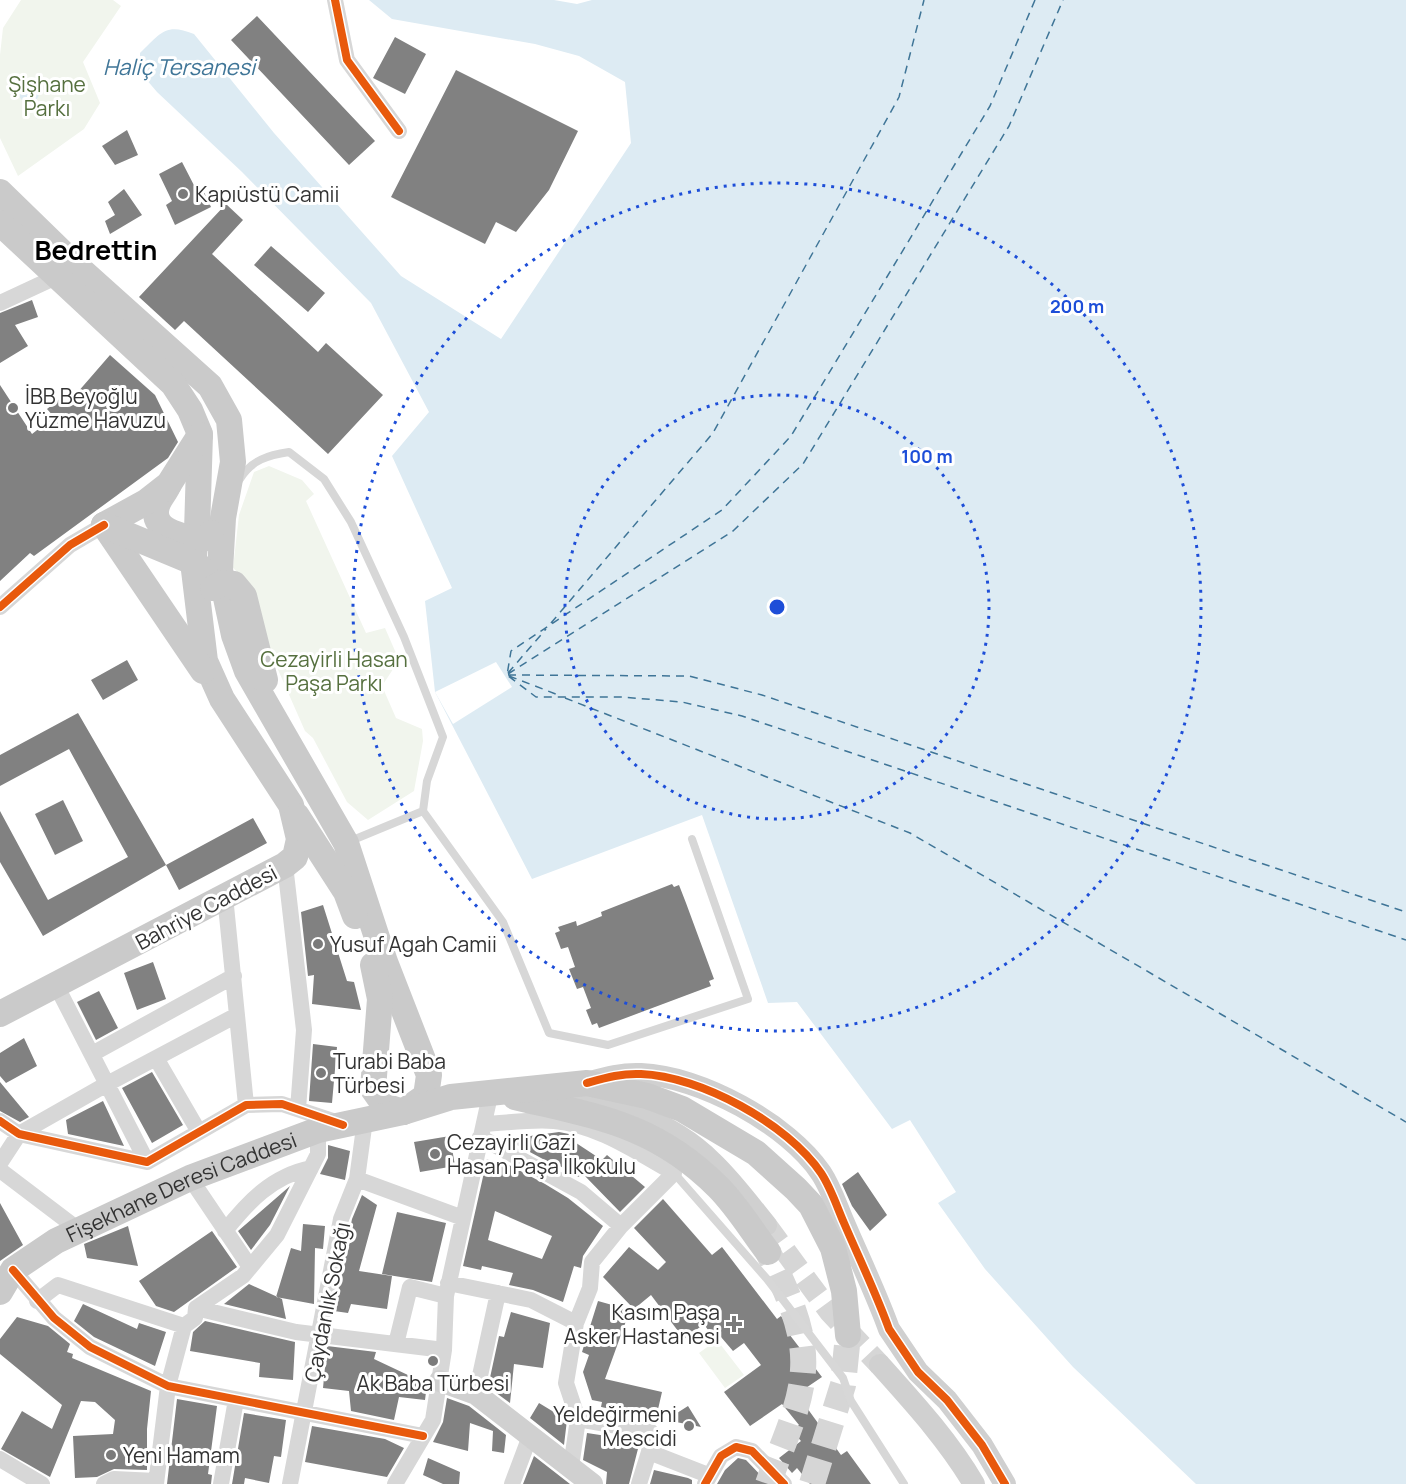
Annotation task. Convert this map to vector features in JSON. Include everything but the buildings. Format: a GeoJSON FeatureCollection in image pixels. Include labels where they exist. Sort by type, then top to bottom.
{"type":"FeatureCollection","features":[{"type":"Feature","properties":{"kind":"main road"},"geometry":{"type":"LineString","coordinates":[[0,192],[73,263],[210,386],[229,420],[233,462],[223,518],[222,583],[234,635],[247,670],[346,843],[385,962],[429,1075],[451,1097]]}},
{"type":"Feature","properties":{"kind":"main road"},"geometry":{"type":"LineString","coordinates":[[0,224],[173,384],[190,410],[200,434],[157,507],[160,524],[194,550],[222,583]]}},
{"type":"Feature","properties":{"kind":"main road","name":"Bahriye Caddesi"},"geometry":{"type":"LineString","coordinates":[[0,1014],[285,865],[295,857],[298,839],[291,805],[222,699],[205,661],[197,609],[194,550],[200,434]]}},
{"type":"Feature","properties":{"kind":"main road"},"geometry":{"type":"LineString","coordinates":[[104,525],[146,502],[169,484]]}},
{"type":"Feature","properties":{"kind":"main road"},"geometry":{"type":"LineString","coordinates":[[194,550],[223,518]]}},
{"type":"Feature","properties":{"kind":"main road"},"geometry":{"type":"LineString","coordinates":[[104,525],[194,550]]}},
{"type":"Feature","properties":{"kind":"main road"},"geometry":{"type":"LineString","coordinates":[[104,525],[222,699]]}},
{"type":"Feature","properties":{"kind":"main road"},"geometry":{"type":"LineString","coordinates":[[197,609],[209,590],[222,583]]}},
{"type":"Feature","properties":{"kind":"main road"},"geometry":{"type":"LineString","coordinates":[[291,805],[346,892],[375,972],[380,999],[374,1089],[385,1106],[403,1112],[426,1096],[429,1075]]}},
{"type":"Feature","properties":{"kind":"main road","name":"Fişekhane Deresi Caddesi"},"geometry":{"type":"LineString","coordinates":[[6,1281],[56,1241],[190,1178],[342,1125],[403,1112],[451,1097],[491,1091],[587,1083],[647,1096],[682,1109],[756,1153],[796,1189],[811,1205],[833,1248],[844,1291],[848,1335]]}},
{"type":"Feature","properties":{"kind":"main road"},"geometry":{"type":"LineString","coordinates":[[491,1091],[606,1118],[636,1129],[681,1154],[720,1188],[768,1252]]}},
{"type":"Feature","properties":{"kind":"street"},"geometry":{"type":"LineString","coordinates":[[335,0],[348,60],[399,131]]}},
{"type":"Feature","properties":{"kind":"street"},"geometry":{"type":"LineString","coordinates":[[0,303],[56,277]]}},
{"type":"Feature","properties":{"kind":"street"},"geometry":{"type":"LineString","coordinates":[[0,607],[70,545],[104,525]]}},
{"type":"Feature","properties":{"kind":"street"},"geometry":{"type":"LineString","coordinates":[[285,865],[304,1030],[298,1109]]}},
{"type":"Feature","properties":{"kind":"street"},"geometry":{"type":"LineString","coordinates":[[225,896],[246,1105]]}},
{"type":"Feature","properties":{"kind":"street"},"geometry":{"type":"LineString","coordinates":[[92,1054],[234,976]]}},
{"type":"Feature","properties":{"kind":"street"},"geometry":{"type":"LineString","coordinates":[[56,985],[147,1162]]}},
{"type":"Feature","properties":{"kind":"street"},"geometry":{"type":"LineString","coordinates":[[0,1164],[19,1134],[107,1083],[237,1015]]}},
{"type":"Feature","properties":{"kind":"street"},"geometry":{"type":"LineString","coordinates":[[156,1058],[199,1132]]}},
{"type":"Feature","properties":{"kind":"street"},"geometry":{"type":"LineString","coordinates":[[587,1083],[622,1074],[670,1077],[707,1089],[772,1127],[795,1145],[821,1173],[889,1329],[903,1353],[947,1400],[982,1445],[1005,1484]]}},
{"type":"Feature","properties":{"kind":"street"},"geometry":{"type":"LineString","coordinates":[[395,1484],[433,1420],[444,1350],[447,1290],[491,1091]]}},
{"type":"Feature","properties":{"kind":"street"},"geometry":{"type":"LineString","coordinates":[[522,1099],[584,1100],[617,1109],[669,1129],[712,1162],[766,1225]]}},
{"type":"Feature","properties":{"kind":"street"},"geometry":{"type":"LineString","coordinates":[[0,1121],[19,1134],[147,1162],[246,1105],[282,1104],[342,1125],[318,1154],[277,1235],[243,1276],[196,1308]]}},
{"type":"Feature","properties":{"kind":"street"},"geometry":{"type":"LineString","coordinates":[[482,1131],[555,1121],[576,1126],[622,1144],[674,1173],[621,1226],[592,1262],[590,1288],[576,1323],[566,1383],[578,1419],[571,1467]]}},
{"type":"Feature","properties":{"kind":"street","name":"Çaydanlık Sokağı"},"geometry":{"type":"LineString","coordinates":[[290,1484],[341,1219],[357,1179],[342,1125]]}},
{"type":"Feature","properties":{"kind":"street"},"geometry":{"type":"LineString","coordinates":[[482,1131],[581,1192],[621,1226]]}},
{"type":"Feature","properties":{"kind":"street"},"geometry":{"type":"LineString","coordinates":[[225,1231],[249,1201],[272,1184],[294,1172],[311,1168]]}},
{"type":"Feature","properties":{"kind":"street"},"geometry":{"type":"LineString","coordinates":[[0,1170],[79,1230]]}},
{"type":"Feature","properties":{"kind":"street"},"geometry":{"type":"LineString","coordinates":[[190,1178],[250,1267]]}},
{"type":"Feature","properties":{"kind":"street"},"geometry":{"type":"LineString","coordinates":[[357,1179],[463,1218]]}},
{"type":"Feature","properties":{"kind":"street"},"geometry":{"type":"LineString","coordinates":[[6,1281],[37,1301],[90,1347],[168,1386],[423,1436]]}},
{"type":"Feature","properties":{"kind":"street"},"geometry":{"type":"LineString","coordinates":[[37,1301],[58,1285],[184,1326]]}},
{"type":"Feature","properties":{"kind":"street"},"geometry":{"type":"LineString","coordinates":[[396,1344],[410,1287],[498,1293],[531,1300],[576,1323]]}},
{"type":"Feature","properties":{"kind":"street"},"geometry":{"type":"LineString","coordinates":[[476,1394],[498,1293]]}},
{"type":"Feature","properties":{"kind":"street"},"geometry":{"type":"LineString","coordinates":[[196,1308],[296,1332],[444,1350]]}},
{"type":"Feature","properties":{"kind":"street"},"geometry":{"type":"LineString","coordinates":[[104,1484],[114,1479],[156,1482],[168,1386],[184,1326],[195,1318],[196,1308]]}},
{"type":"Feature","properties":{"kind":"street"},"geometry":{"type":"LineString","coordinates":[[880,1365],[922,1411],[974,1484]]}},
{"type":"Feature","properties":{"kind":"street"},"geometry":{"type":"LineString","coordinates":[[440,1381],[476,1394],[592,1484]]}},
{"type":"Feature","properties":{"kind":"street"},"geometry":{"type":"LineString","coordinates":[[221,1484],[236,1400]]}},
{"type":"Feature","properties":{"kind":"street"},"geometry":{"type":"LineString","coordinates":[[578,1419],[651,1432],[649,1452],[639,1484]]}},
{"type":"Feature","properties":{"kind":"street"},"geometry":{"type":"LineString","coordinates":[[512,1484],[530,1436]]}},
{"type":"Feature","properties":{"kind":"street"},"geometry":{"type":"LineString","coordinates":[[649,1452],[707,1479],[721,1456],[736,1447],[752,1450],[784,1484]]}},
{"type":"Feature","properties":{"kind":"street"},"geometry":{"type":"LineString","coordinates":[[0,1459],[42,1484]]}},
{"type":"Feature","properties":{"kind":"lane"},"geometry":{"type":"LineString","coordinates":[[223,518],[228,499],[245,470],[264,456],[289,452],[324,479],[351,522],[404,638],[443,737],[427,781],[423,811],[503,922],[549,1033],[608,1045],[748,999],[692,839]]}},
{"type":"Feature","properties":{"kind":"lane"},"geometry":{"type":"LineString","coordinates":[[346,843],[423,811]]}},
{"type":"Feature","properties":{"kind":"lane"},"geometry":{"type":"LineString","coordinates":[[674,1173],[768,1279],[843,1378],[851,1401],[904,1484]]}},
{"type":"Feature","properties":{"kind":"green space","name":"Şişhane Parkı"},"geometry":{"type":"Polygon","coordinates":[[[21,0],[113,0],[121,6],[83,62],[100,103],[84,129],[18,176],[0,138],[0,55],[3,28],[21,0]]]}},
{"type":"Feature","properties":{"kind":"green space","name":"Cezayirli Hasan Paşa Parkı"},"geometry":{"type":"Polygon","coordinates":[[[269,466],[302,480],[314,494],[306,501],[366,633],[385,628],[399,660],[382,686],[396,718],[422,729],[423,741],[414,791],[368,820],[347,802],[313,738],[305,731],[268,647],[248,582],[233,568],[239,515],[254,472],[269,466]]]}},
{"type":"Feature","properties":{"kind":"green space"},"geometry":{"type":"Polygon","coordinates":[[[717,1340],[744,1375],[725,1388],[699,1353],[717,1340]]]}},
{"type":"Feature","properties":{"kind":"water","name":"Haliç Tersanesi"},"geometry":{"type":"Polygon","coordinates":[[[369,0],[554,0],[577,4],[592,0],[1406,0],[1406,1484],[1196,1484],[1073,1367],[985,1269],[938,1203],[956,1192],[910,1120],[892,1129],[797,1002],[768,1003],[702,815],[532,879],[435,692],[425,601],[452,588],[392,456],[429,412],[371,303],[242,172],[157,92],[140,72],[140,53],[158,35],[176,29],[194,34],[274,133],[401,276],[501,339],[631,143],[625,82],[579,56],[535,44],[392,19],[369,0]]]}},
{"type":"Feature","properties":{"kind":"water"},"geometry":{"type":"Polygon","coordinates":[[[29,83],[36,86],[39,93],[36,100],[29,103],[22,100],[19,93],[22,86],[29,83]]]}},
{"type":"Feature","properties":{"kind":"pier"},"geometry":{"type":"Polygon","coordinates":[[[496,662],[512,687],[453,724],[435,692],[496,662]]]}},
{"type":"Feature","properties":{"kind":"ferry route"},"geometry":{"type":"LineString","coordinates":[[551,623],[713,433],[899,97],[924,0]]}},
{"type":"Feature","properties":{"kind":"ferry route"},"geometry":{"type":"LineString","coordinates":[[1035,0],[990,106],[791,436],[722,510],[511,651],[507,675],[536,697],[622,697],[682,702],[742,716],[1406,940]]}},
{"type":"Feature","properties":{"kind":"ferry route"},"geometry":{"type":"LineString","coordinates":[[508,674],[733,531],[803,464],[1009,126],[1063,0]]}},
{"type":"Feature","properties":{"kind":"ferry route"},"geometry":{"type":"LineString","coordinates":[[508,673],[546,629]]}},
{"type":"Feature","properties":{"kind":"ferry route"},"geometry":{"type":"LineString","coordinates":[[508,675],[689,676],[762,695],[1406,912]]}},
{"type":"Feature","properties":{"kind":"ferry route"},"geometry":{"type":"LineString","coordinates":[[509,676],[561,696]]}},
{"type":"Feature","properties":{"kind":"ferry route"},"geometry":{"type":"LineString","coordinates":[[565,698],[910,833],[1406,1122]]}},
{"type":"Feature","properties":{"kind":"tunnel"},"geometry":{"type":"LineString","coordinates":[[766,1225],[830,1312],[880,1365]]}},
{"type":"Feature","properties":{"kind":"tunnel"},"geometry":{"type":"LineString","coordinates":[[768,1252],[798,1324],[803,1370],[798,1399],[768,1484]]}},
{"type":"Feature","properties":{"kind":"tunnel"},"geometry":{"type":"LineString","coordinates":[[812,1484],[843,1385],[848,1335]]}},
{"type":"Feature","properties":{"kind":"cycle path"},"geometry":{"type":"LineString","coordinates":[[335,0],[347,60],[399,131]]}},
{"type":"Feature","properties":{"kind":"cycle path"},"geometry":{"type":"LineString","coordinates":[[0,607],[70,545],[104,525]]}},
{"type":"Feature","properties":{"kind":"cycle path"},"geometry":{"type":"LineString","coordinates":[[587,1083],[634,1074],[664,1077],[689,1083],[741,1106],[787,1137],[806,1155],[821,1173],[831,1191],[889,1329],[918,1372],[947,1400],[982,1445],[1005,1484]]}},
{"type":"Feature","properties":{"kind":"cycle path"},"geometry":{"type":"LineString","coordinates":[[0,1121],[19,1134],[147,1162],[246,1105],[282,1104],[343,1125]]}},
{"type":"Feature","properties":{"kind":"cycle path"},"geometry":{"type":"LineString","coordinates":[[13,1270],[54,1318],[90,1347],[168,1386],[423,1436]]}},
{"type":"Feature","properties":{"kind":"cycle path"},"geometry":{"type":"LineString","coordinates":[[705,1484],[721,1456],[736,1447],[752,1451],[784,1484]]}},
{"type":"Feature","properties":{"kind":"place","name":"Kapıüstü Camii"},"geometry":{"type":"Point","coordinates":[183,194]}},
{"type":"Feature","properties":{"kind":"place","name":"İBB Beyoğlu Yüzme Havuzu"},"geometry":{"type":"Point","coordinates":[13,408]}},
{"type":"Feature","properties":{"kind":"place","name":"Yusuf Agah Camii"},"geometry":{"type":"Point","coordinates":[318,944]}},
{"type":"Feature","properties":{"kind":"place","name":"Turabi Baba Türbesi"},"geometry":{"type":"Point","coordinates":[321,1073]}},
{"type":"Feature","properties":{"kind":"place","name":"Cezayirli Gazi Hasan Paşa İlkokulu"},"geometry":{"type":"Point","coordinates":[435,1154]}},
{"type":"Feature","properties":{"kind":"place","name":"Kasım Paşa Asker Hastanesi"},"geometry":{"type":"Point","coordinates":[734,1324]}},
{"type":"Feature","properties":{"kind":"place","name":"Ak Baba Türbesi"},"geometry":{"type":"Point","coordinates":[433,1361]}},
{"type":"Feature","properties":{"kind":"place","name":"Yeldeğirmeni Mescidi"},"geometry":{"type":"Point","coordinates":[689,1426]}},
{"type":"Feature","properties":{"kind":"place","name":"Yeni Hamam"},"geometry":{"type":"Point","coordinates":[111,1455]}},
{"type":"Feature","properties":{"kind":"district","name":"Bedrettin"},"geometry":{"type":"Point","coordinates":[96,249]}}]}
